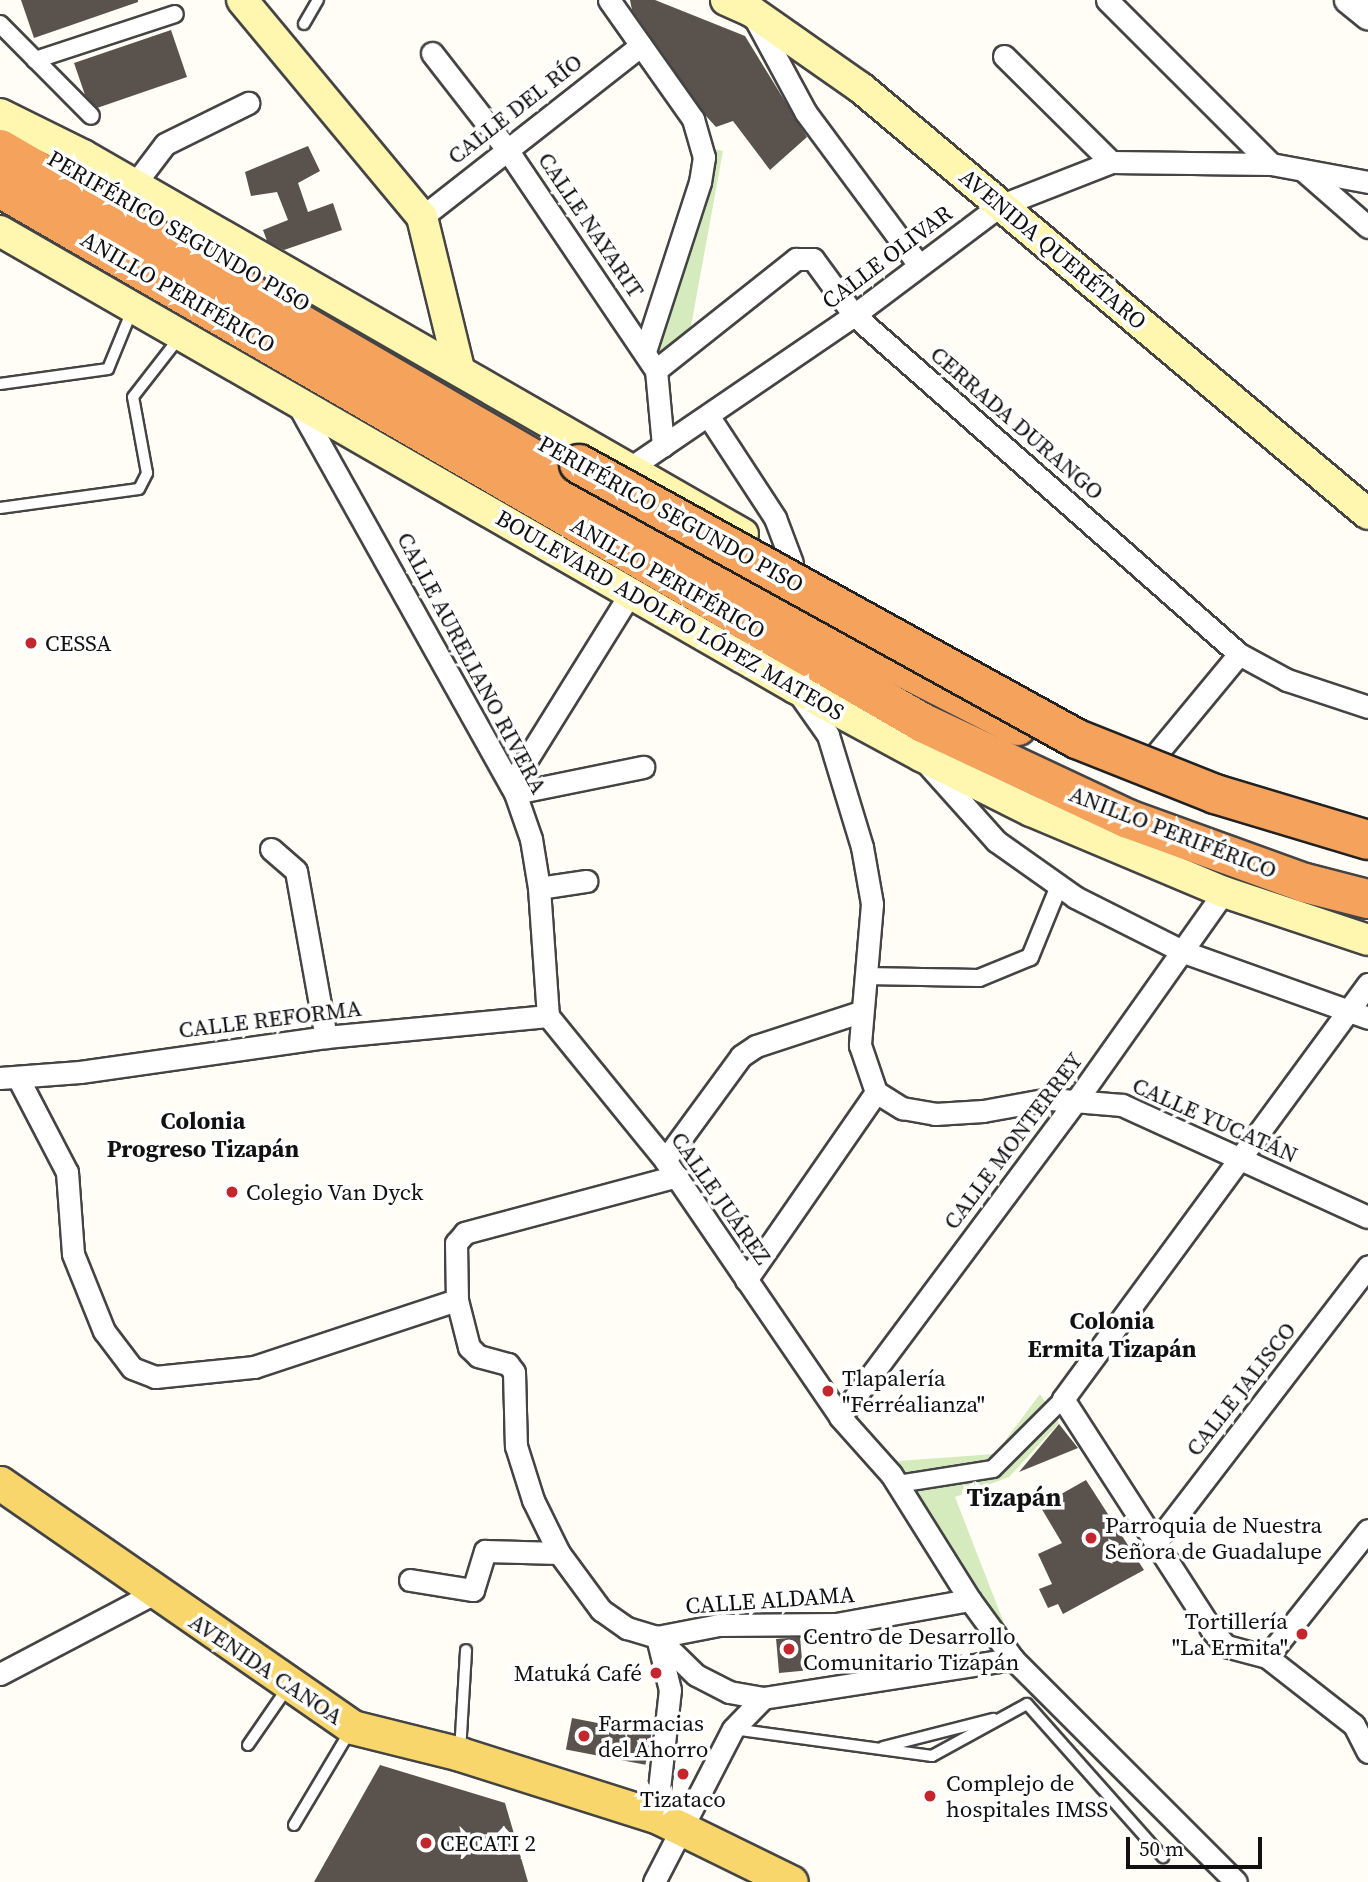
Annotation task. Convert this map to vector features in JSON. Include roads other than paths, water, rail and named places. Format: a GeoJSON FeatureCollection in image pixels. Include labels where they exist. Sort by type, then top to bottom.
{"type":"FeatureCollection","features":[{"type":"Feature","properties":{"kind":"highway","name":"PERIFÉRICO SEGUNDO PISO"},"geometry":{"type":"LineString","coordinates":[[0,131],[175,225],[591,470],[1077,740],[1215,794],[1368,839]]}},
{"type":"Feature","properties":{"kind":"highway","name":"ANILLO PERIFÉRICO"},"geometry":{"type":"LineString","coordinates":[[0,149],[652,528],[874,653],[1090,763],[1368,860]]}},
{"type":"Feature","properties":{"kind":"highway","name":"ANILLO PERIFÉRICO"},"geometry":{"type":"LineString","coordinates":[[0,188],[923,723],[1128,819],[1305,883],[1368,899]]}},
{"type":"Feature","properties":{"kind":"highway"},"geometry":{"type":"LineString","coordinates":[[0,216],[291,376],[737,639],[927,743],[1073,814],[1275,882],[1368,908]]}},
{"type":"Feature","properties":{"kind":"highway"},"geometry":{"type":"LineString","coordinates":[[652,528],[729,526]]}},
{"type":"Feature","properties":{"kind":"main road"},"geometry":{"type":"LineString","coordinates":[[242,0],[422,217],[459,369]]}},
{"type":"Feature","properties":{"kind":"main road","name":"AVENIDA QUERÉTARO"},"geometry":{"type":"LineString","coordinates":[[742,4],[861,88],[1368,514]]}},
{"type":"Feature","properties":{"kind":"main road"},"geometry":{"type":"LineString","coordinates":[[0,114],[134,185],[459,369],[994,680],[1153,758],[1368,828]]}},
{"type":"Feature","properties":{"kind":"main road","name":"BOULEVARD ADOLFO LÓPEZ MATEOS"},"geometry":{"type":"LineString","coordinates":[[0,231],[293,396],[630,594],[921,756],[1031,811],[1224,892],[1368,940]]}},
{"type":"Feature","properties":{"kind":"main road","name":"AVENIDA CANOA"},"geometry":{"type":"LineString","coordinates":[[0,1483],[154,1593],[352,1727],[460,1754],[669,1823],[791,1882]]}},
{"type":"Feature","properties":{"kind":"street"},"geometry":{"type":"LineString","coordinates":[[609,0],[692,119],[704,157],[645,351]]}},
{"type":"Feature","properties":{"kind":"street"},"geometry":{"type":"LineString","coordinates":[[1107,0],[1271,164]]}},
{"type":"Feature","properties":{"kind":"street"},"geometry":{"type":"LineString","coordinates":[[1348,0],[1368,16]]}},
{"type":"Feature","properties":{"kind":"street"},"geometry":{"type":"LineString","coordinates":[[742,4],[806,113],[919,265]]}},
{"type":"Feature","properties":{"kind":"street"},"geometry":{"type":"LineString","coordinates":[[36,60],[175,14]]}},
{"type":"Feature","properties":{"kind":"street"},"geometry":{"type":"LineString","coordinates":[[0,24],[91,116]]}},
{"type":"Feature","properties":{"kind":"street","name":"CALLE DEL RÍO"},"geometry":{"type":"LineString","coordinates":[[422,217],[506,148],[641,45]]}},
{"type":"Feature","properties":{"kind":"street","name":"CALLE NAYARIT"},"geometry":{"type":"LineString","coordinates":[[432,53],[506,148],[645,351],[656,370],[663,446]]}},
{"type":"Feature","properties":{"kind":"street"},"geometry":{"type":"LineString","coordinates":[[1004,56],[1111,162]]}},
{"type":"Feature","properties":{"kind":"street"},"geometry":{"type":"LineString","coordinates":[[134,185],[165,144],[248,103]]}},
{"type":"Feature","properties":{"kind":"street","name":"CALLE OLIVAR"},"geometry":{"type":"LineString","coordinates":[[630,468],[709,417],[854,315],[999,206],[1111,162],[1186,159],[1271,164],[1368,182]]}},
{"type":"Feature","properties":{"kind":"street"},"geometry":{"type":"LineString","coordinates":[[1303,169],[1368,227]]}},
{"type":"Feature","properties":{"kind":"street","name":"CERRADA DURANGO"},"geometry":{"type":"LineString","coordinates":[[656,370],[805,257],[813,259],[854,315],[1239,654],[1310,690],[1368,707]]}},
{"type":"Feature","properties":{"kind":"street","name":"CALLE AURELIANO RIVERA"},"geometry":{"type":"LineString","coordinates":[[293,396],[513,789],[531,839],[539,888],[548,1016]]}},
{"type":"Feature","properties":{"kind":"street"},"geometry":{"type":"LineString","coordinates":[[709,417],[775,518],[792,563]]}},
{"type":"Feature","properties":{"kind":"street"},"geometry":{"type":"LineString","coordinates":[[513,789],[630,594]]}},
{"type":"Feature","properties":{"kind":"street"},"geometry":{"type":"LineString","coordinates":[[1153,758],[1239,654]]}},
{"type":"Feature","properties":{"kind":"street"},"geometry":{"type":"LineString","coordinates":[[746,1280],[876,1092],[860,1045],[860,1012],[872,904],[862,847],[828,735],[795,688]]}},
{"type":"Feature","properties":{"kind":"street"},"geometry":{"type":"LineString","coordinates":[[921,756],[996,841],[1059,886],[1184,951],[1359,1013]]}},
{"type":"Feature","properties":{"kind":"street"},"geometry":{"type":"LineString","coordinates":[[513,789],[643,767]]}},
{"type":"Feature","properties":{"kind":"street"},"geometry":{"type":"LineString","coordinates":[[271,849],[296,871],[326,1037]]}},
{"type":"Feature","properties":{"kind":"street"},"geometry":{"type":"LineString","coordinates":[[539,888],[586,881]]}},
{"type":"Feature","properties":{"kind":"street"},"geometry":{"type":"LineString","coordinates":[[865,976],[979,978],[1030,957],[1059,886]]}},
{"type":"Feature","properties":{"kind":"street","name":"CALLE MONTERREY"},"geometry":{"type":"LineString","coordinates":[[840,1417],[1078,1098],[1224,892]]}},
{"type":"Feature","properties":{"kind":"street"},"geometry":{"type":"LineString","coordinates":[[898,1484],[993,1469],[1063,1399],[1237,1157],[1359,1013],[1368,984]]}},
{"type":"Feature","properties":{"kind":"street"},"geometry":{"type":"LineString","coordinates":[[860,1012],[748,1051],[671,1168],[465,1233],[456,1243],[457,1300],[469,1347],[478,1356],[508,1364],[514,1372],[516,1446],[533,1500],[559,1553],[601,1610],[627,1628],[657,1637],[696,1675],[729,1692],[763,1698],[1013,1659]]}},
{"type":"Feature","properties":{"kind":"street","name":"CALLE REFORMA"},"geometry":{"type":"LineString","coordinates":[[9,1078],[326,1037],[548,1016]]}},
{"type":"Feature","properties":{"kind":"street","name":"CALLE JUÁREZ"},"geometry":{"type":"LineString","coordinates":[[548,1016],[671,1168],[840,1417],[898,1484],[970,1600],[1013,1659],[1236,1882]]}},
{"type":"Feature","properties":{"kind":"street"},"geometry":{"type":"LineString","coordinates":[[9,1078],[66,1172],[72,1254],[104,1331],[132,1368],[155,1377],[254,1367],[457,1300]]}},
{"type":"Feature","properties":{"kind":"street","name":"CALLE YUCATÁN"},"geometry":{"type":"LineString","coordinates":[[876,1092],[902,1108],[935,1114],[1078,1098],[1122,1105],[1368,1217]]}},
{"type":"Feature","properties":{"kind":"street","name":"CALLE JALISCO"},"geometry":{"type":"LineString","coordinates":[[1155,1544],[1368,1266]]}},
{"type":"Feature","properties":{"kind":"street"},"geometry":{"type":"LineString","coordinates":[[1063,1399],[1155,1544],[1226,1646],[1267,1657],[1361,1719],[1368,1752]]}},
{"type":"Feature","properties":{"kind":"street"},"geometry":{"type":"LineString","coordinates":[[1267,1657],[1368,1530]]}},
{"type":"Feature","properties":{"kind":"street"},"geometry":{"type":"LineString","coordinates":[[410,1580],[473,1590],[485,1551],[559,1553]]}},
{"type":"Feature","properties":{"kind":"street"},"geometry":{"type":"LineString","coordinates":[[0,1674],[154,1593]]}},
{"type":"Feature","properties":{"kind":"street","name":"CALLE ALDAMA"},"geometry":{"type":"LineString","coordinates":[[657,1637],[719,1625],[836,1624],[970,1600]]}},
{"type":"Feature","properties":{"kind":"street"},"geometry":{"type":"LineString","coordinates":[[654,1882],[669,1823],[670,1690],[657,1637]]}},
{"type":"Feature","properties":{"kind":"street"},"geometry":{"type":"LineString","coordinates":[[669,1823],[733,1730],[763,1698]]}},
{"type":"Feature","properties":{"kind":"lane"},"geometry":{"type":"LineString","coordinates":[[304,24],[318,0]]}},
{"type":"Feature","properties":{"kind":"lane"},"geometry":{"type":"LineString","coordinates":[[0,384],[108,369],[133,306]]}},
{"type":"Feature","properties":{"kind":"lane"},"geometry":{"type":"LineString","coordinates":[[0,508],[139,489],[147,473],[133,397],[182,334]]}},
{"type":"Feature","properties":{"kind":"lane"},"geometry":{"type":"LineString","coordinates":[[460,1754],[466,1650]]}},
{"type":"Feature","properties":{"kind":"lane"},"geometry":{"type":"LineString","coordinates":[[248,1745],[289,1686]]}},
{"type":"Feature","properties":{"kind":"lane"},"geometry":{"type":"LineString","coordinates":[[733,1730],[938,1755],[1027,1704],[1163,1857]]}},
{"type":"Feature","properties":{"kind":"lane"},"geometry":{"type":"LineString","coordinates":[[876,1749],[1006,1716]]}},
{"type":"Feature","properties":{"kind":"lane"},"geometry":{"type":"LineString","coordinates":[[294,1825],[352,1727]]}},
{"type":"Feature","properties":{"kind":"place","name":"CESSA"},"geometry":{"type":"Point","coordinates":[31,643]}},
{"type":"Feature","properties":{"kind":"place","name":"Colegio Van Dyck"},"geometry":{"type":"Point","coordinates":[232,1192]}},
{"type":"Feature","properties":{"kind":"place","name":"Tlapalería \"Ferréalianza\""},"geometry":{"type":"Point","coordinates":[828,1391]}},
{"type":"Feature","properties":{"kind":"place","name":"Parroquia de Nuestra Señora de Guadalupe"},"geometry":{"type":"Point","coordinates":[1091,1538]}},
{"type":"Feature","properties":{"kind":"place","name":"Tortillería \"La Ermita\""},"geometry":{"type":"Point","coordinates":[1302,1634]}},
{"type":"Feature","properties":{"kind":"place","name":"Centro de Desarrollo Comunitario Tizapán"},"geometry":{"type":"Point","coordinates":[789,1649]}},
{"type":"Feature","properties":{"kind":"place","name":"Matuká Café"},"geometry":{"type":"Point","coordinates":[656,1673]}},
{"type":"Feature","properties":{"kind":"place","name":"Farmacias del Ahorro"},"geometry":{"type":"Point","coordinates":[584,1736]}},
{"type":"Feature","properties":{"kind":"place","name":"Tizataco"},"geometry":{"type":"Point","coordinates":[683,1774]}},
{"type":"Feature","properties":{"kind":"place","name":"Complejo de hospitales IMSS"},"geometry":{"type":"Point","coordinates":[930,1796]}},
{"type":"Feature","properties":{"kind":"place","name":"CECATI 2"},"geometry":{"type":"Point","coordinates":[426,1843]}},
{"type":"Feature","properties":{"kind":"district","name":"Colonia Progreso Tizapán"},"geometry":{"type":"Point","coordinates":[203,1135]}},
{"type":"Feature","properties":{"kind":"district","name":"Colonia Ermita Tizapán"},"geometry":{"type":"Point","coordinates":[1112,1335]}},
{"type":"Feature","properties":{"kind":"district","name":"Tizapán"},"geometry":{"type":"Point","coordinates":[1014,1498]}}]}
